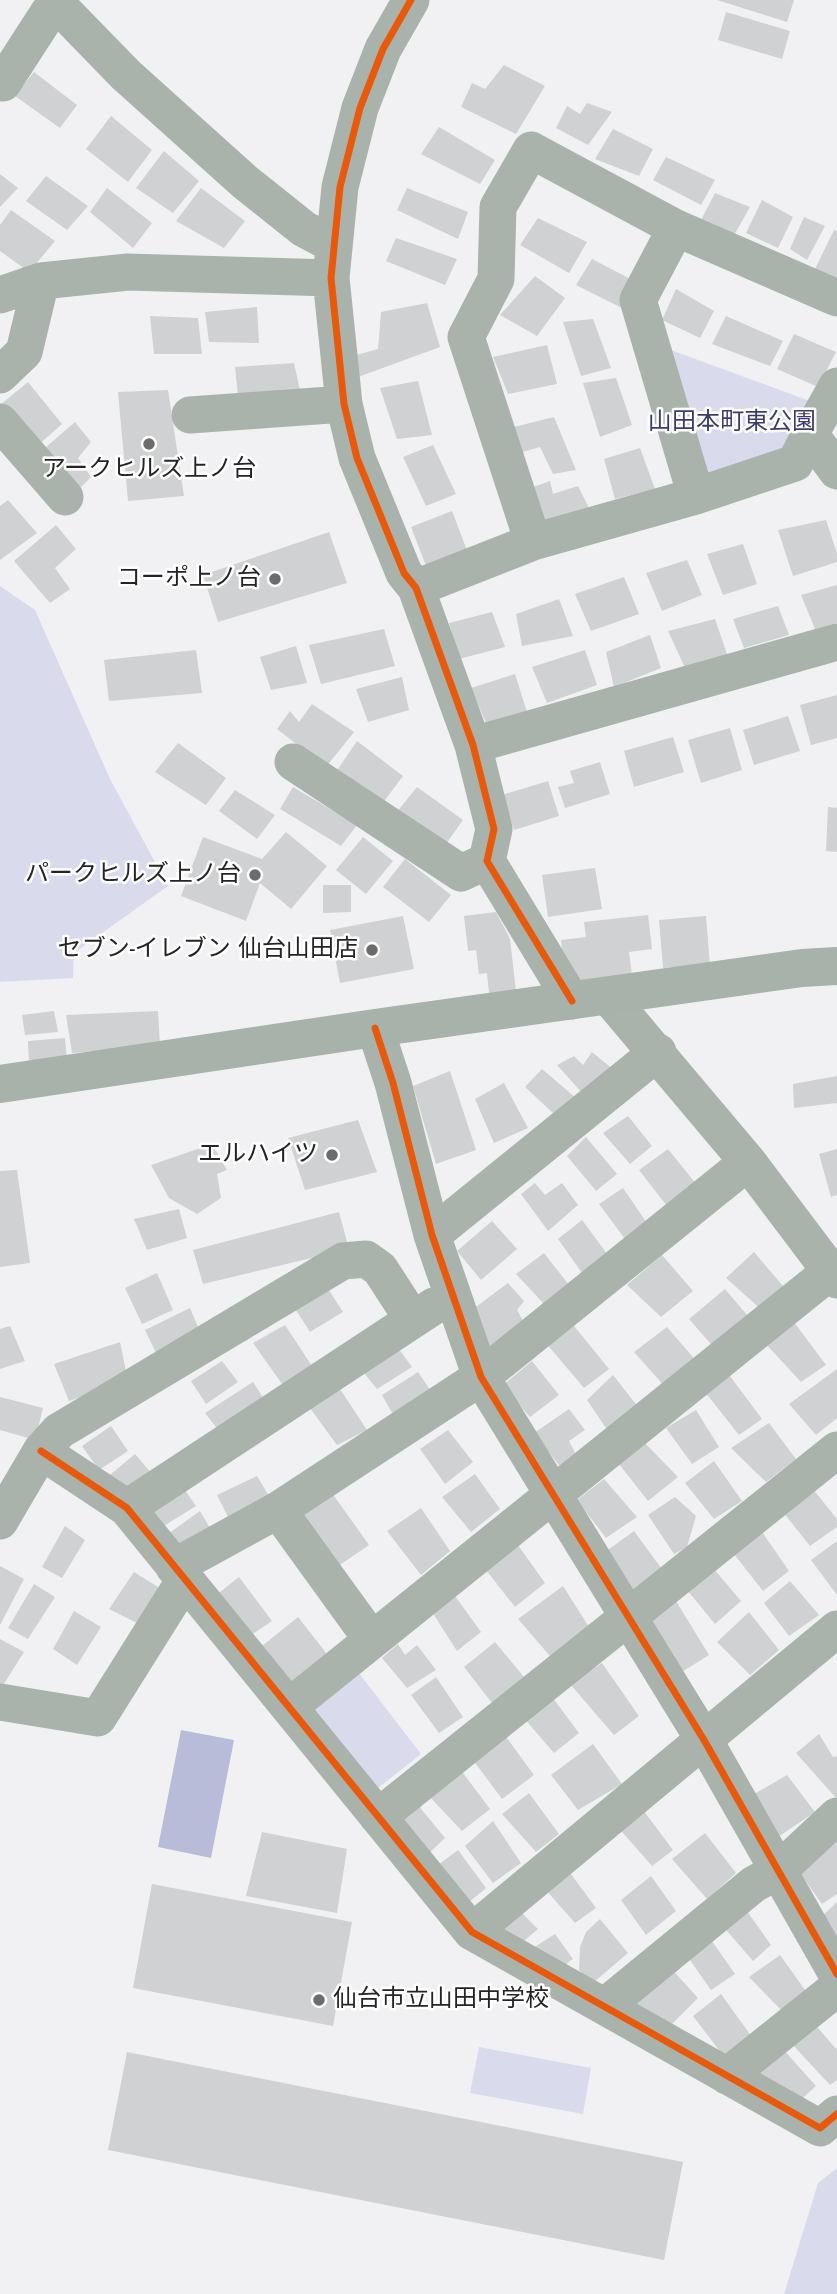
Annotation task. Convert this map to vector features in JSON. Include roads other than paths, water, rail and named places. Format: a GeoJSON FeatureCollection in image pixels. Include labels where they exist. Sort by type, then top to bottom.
{"type":"FeatureCollection","features":[{"type":"Feature","properties":{"kind":"street"},"geometry":{"type":"LineString","coordinates":[[289,1707],[554,1494],[834,1276],[748,1162],[658,1052],[590,999],[487,861],[494,829],[473,745],[416,588],[404,573],[357,458],[344,404],[332,261],[340,187],[360,108],[383,49],[411,0]]}},
{"type":"Feature","properties":{"kind":"street"},"geometry":{"type":"LineString","coordinates":[[3,83],[53,2],[126,75],[245,182],[304,229],[332,261]]}},
{"type":"Feature","properties":{"kind":"street"},"geometry":{"type":"LineString","coordinates":[[533,542],[466,337],[496,279],[498,207],[531,150],[676,228],[837,298]]}},
{"type":"Feature","properties":{"kind":"street"},"geometry":{"type":"LineString","coordinates":[[676,228],[638,300],[696,496]]}},
{"type":"Feature","properties":{"kind":"street"},"geometry":{"type":"LineString","coordinates":[[0,295],[41,281],[128,272],[332,261]]}},
{"type":"Feature","properties":{"kind":"street"},"geometry":{"type":"LineString","coordinates":[[0,374],[24,352],[41,281]]}},
{"type":"Feature","properties":{"kind":"street"},"geometry":{"type":"LineString","coordinates":[[416,588],[533,542],[696,496],[795,463],[837,386]]}},
{"type":"Feature","properties":{"kind":"street"},"geometry":{"type":"LineString","coordinates":[[190,415],[344,404]]}},
{"type":"Feature","properties":{"kind":"street"},"geometry":{"type":"LineString","coordinates":[[0,422],[65,497]]}},
{"type":"Feature","properties":{"kind":"street"},"geometry":{"type":"LineString","coordinates":[[810,434],[837,471]]}},
{"type":"Feature","properties":{"kind":"street"},"geometry":{"type":"LineString","coordinates":[[473,745],[837,642]]}},
{"type":"Feature","properties":{"kind":"street"},"geometry":{"type":"LineString","coordinates":[[293,762],[461,873],[487,861]]}},
{"type":"Feature","properties":{"kind":"street"},"geometry":{"type":"LineString","coordinates":[[0,1084],[375,1028],[802,968],[837,966]]}},
{"type":"Feature","properties":{"kind":"street"},"geometry":{"type":"LineString","coordinates":[[375,1028],[393,1083],[432,1235],[481,1377],[704,1740],[837,1974]]}},
{"type":"Feature","properties":{"kind":"street"},"geometry":{"type":"LineString","coordinates":[[432,1235],[658,1052]]}},
{"type":"Feature","properties":{"kind":"street"},"geometry":{"type":"LineString","coordinates":[[0,1702],[98,1718],[179,1574],[481,1377],[748,1162]]}},
{"type":"Feature","properties":{"kind":"street"},"geometry":{"type":"LineString","coordinates":[[0,1521],[41,1451],[58,1431],[343,1261],[366,1259],[380,1269],[413,1320]]}},
{"type":"Feature","properties":{"kind":"street"},"geometry":{"type":"LineString","coordinates":[[127,1508],[452,1294]]}},
{"type":"Feature","properties":{"kind":"street"},"geometry":{"type":"LineString","coordinates":[[378,1817],[837,1450]]}},
{"type":"Feature","properties":{"kind":"street"},"geometry":{"type":"LineString","coordinates":[[41,1451],[127,1508],[472,1932],[820,2128],[837,2114]]}},
{"type":"Feature","properties":{"kind":"street"},"geometry":{"type":"LineString","coordinates":[[278,1510],[372,1640]]}},
{"type":"Feature","properties":{"kind":"street"},"geometry":{"type":"LineString","coordinates":[[472,1932],[837,1629]]}},
{"type":"Feature","properties":{"kind":"street"},"geometry":{"type":"LineString","coordinates":[[605,2006],[754,1884],[778,1871],[837,1816]]}},
{"type":"Feature","properties":{"kind":"street"},"geometry":{"type":"LineString","coordinates":[[727,2076],[837,1988]]}},
{"type":"Feature","properties":{"kind":"water"},"geometry":{"type":"Polygon","coordinates":[[[181,1730],[234,1740],[211,1858],[158,1847],[181,1730]]]}},
{"type":"Feature","properties":{"kind":"place","name":"アークヒルズ上ノ台"},"geometry":{"type":"Point","coordinates":[149,444]}},
{"type":"Feature","properties":{"kind":"place","name":"コーポ上ノ台"},"geometry":{"type":"Point","coordinates":[275,579]}},
{"type":"Feature","properties":{"kind":"place","name":"パークヒルズ上ノ台"},"geometry":{"type":"Point","coordinates":[255,875]}},
{"type":"Feature","properties":{"kind":"place","name":"セブン-イレブン 仙台山田店"},"geometry":{"type":"Point","coordinates":[372,950]}},
{"type":"Feature","properties":{"kind":"place","name":"エルハイツ"},"geometry":{"type":"Point","coordinates":[332,1155]}},
{"type":"Feature","properties":{"kind":"place","name":"仙台市立山田中学校"},"geometry":{"type":"Point","coordinates":[319,2000]}},
{"type":"Feature","properties":{"kind":"park label","name":"山田本町東公園"},"geometry":{"type":"Point","coordinates":[732,423]}}]}
